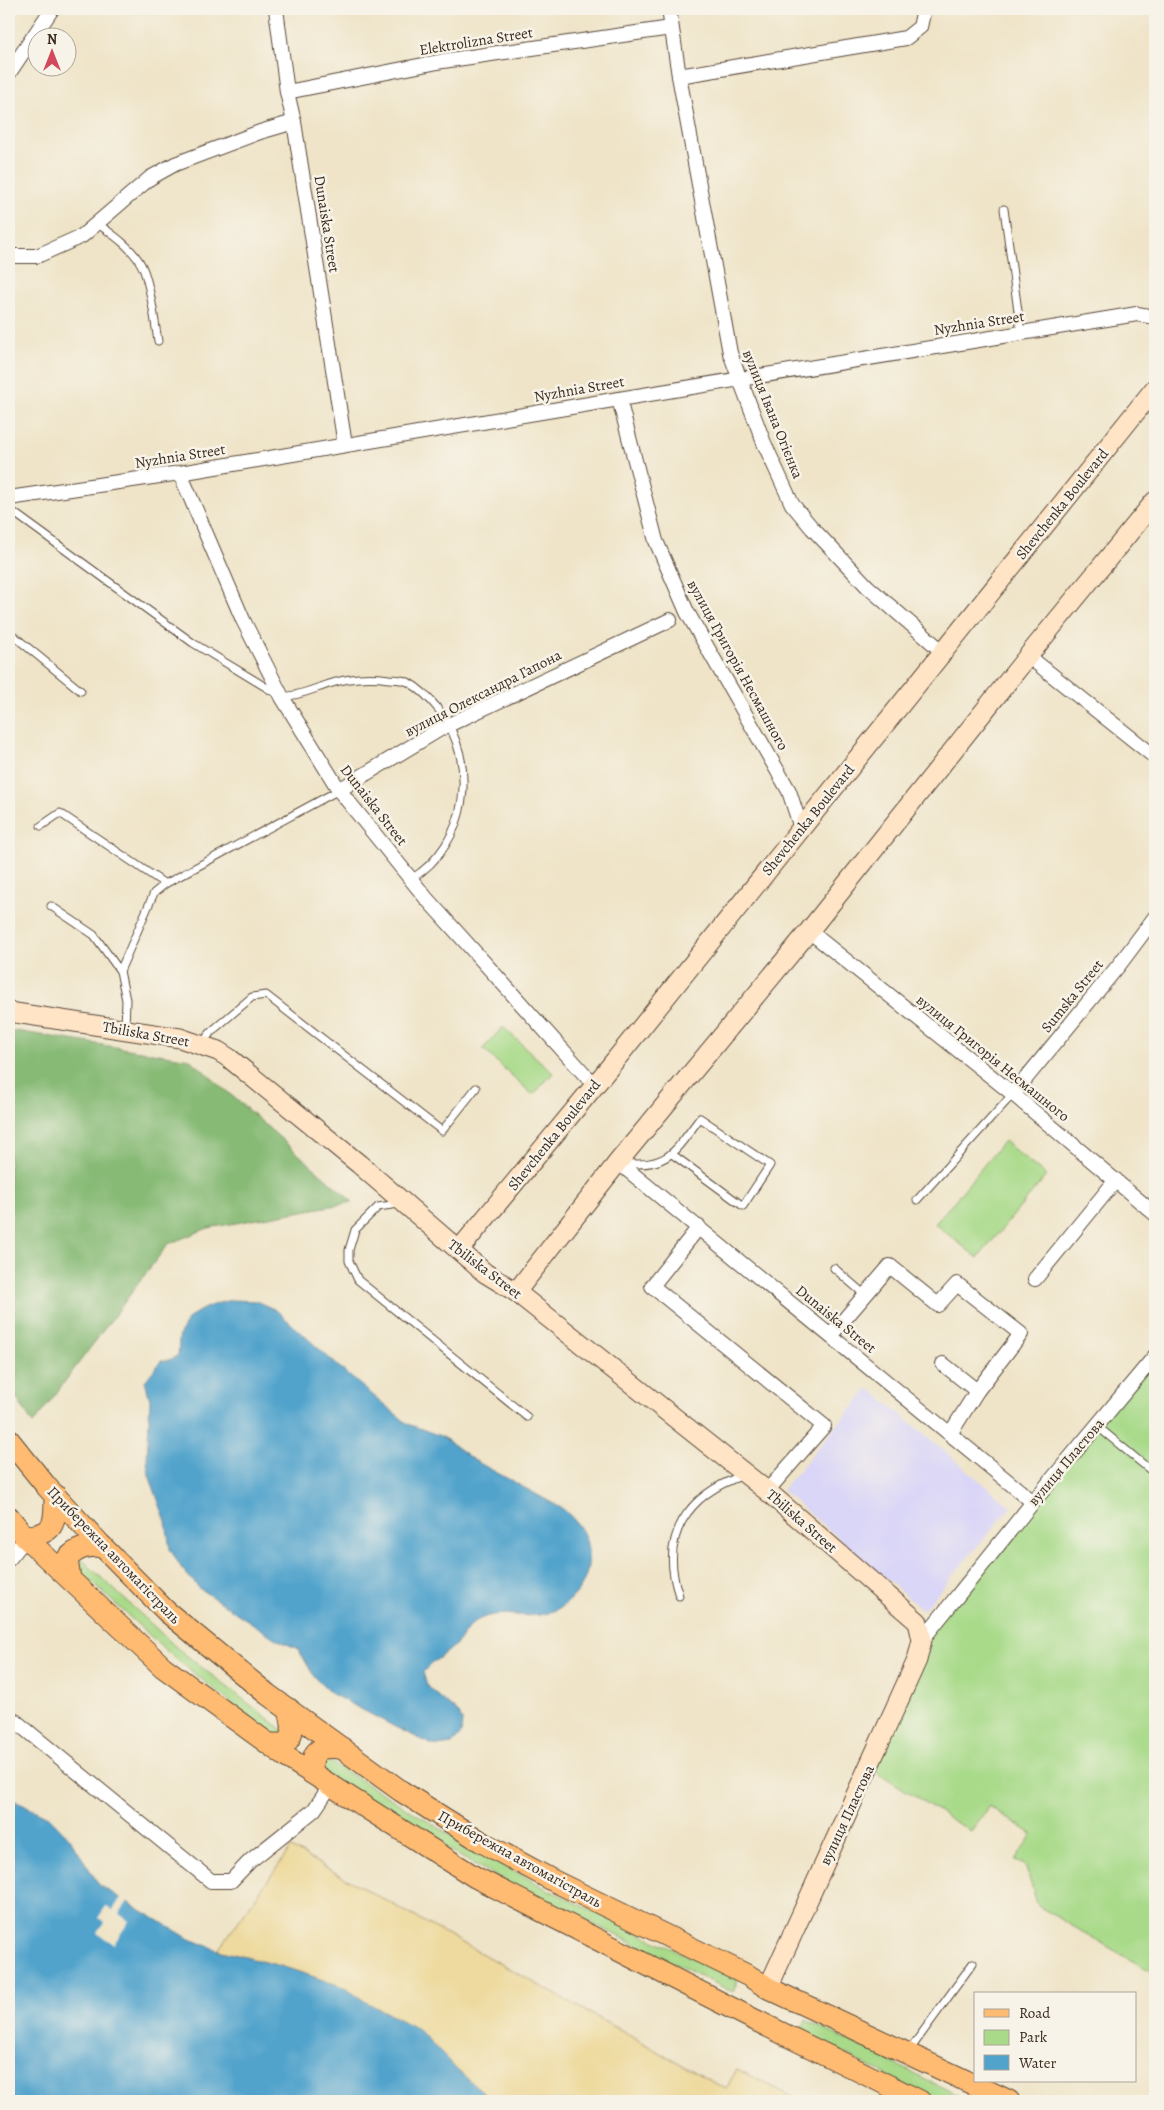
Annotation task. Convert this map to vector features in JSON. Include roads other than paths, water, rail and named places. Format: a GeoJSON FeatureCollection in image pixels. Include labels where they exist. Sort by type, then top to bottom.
{"type":"FeatureCollection","features":[{"type":"Feature","properties":{"kind":"main road","name":"Прибережна автомагістраль"},"geometry":{"type":"LineString","coordinates":[[9,1440],[55,1495],[166,1611],[289,1709],[401,1791],[480,1841],[554,1881],[749,1976],[768,1988],[1009,2101]]}},
{"type":"Feature","properties":{"kind":"main road"},"geometry":{"type":"LineString","coordinates":[[25,1537],[46,1533],[52,1527],[56,1515],[55,1495]]}},
{"type":"Feature","properties":{"kind":"main road"},"geometry":{"type":"LineString","coordinates":[[9,1517],[25,1537],[163,1667],[331,1786],[475,1877],[754,2020],[920,2101]]}},
{"type":"Feature","properties":{"kind":"main road"},"geometry":{"type":"LineString","coordinates":[[70,1579],[67,1559],[73,1552],[82,1548],[102,1546]]}},
{"type":"Feature","properties":{"kind":"main road"},"geometry":{"type":"LineString","coordinates":[[270,1744],[285,1744],[293,1734],[289,1709]]}},
{"type":"Feature","properties":{"kind":"main road"},"geometry":{"type":"LineString","coordinates":[[312,1773],[312,1759],[316,1752],[322,1748],[342,1748]]}},
{"type":"Feature","properties":{"kind":"main road"},"geometry":{"type":"LineString","coordinates":[[754,2020],[768,1988]]}},
{"type":"Feature","properties":{"kind":"street"},"geometry":{"type":"LineString","coordinates":[[9,73],[52,9]]}},
{"type":"Feature","properties":{"kind":"street","name":"Dunaiska Street"},"geometry":{"type":"LineString","coordinates":[[276,9],[287,92],[294,122],[345,445]]}},
{"type":"Feature","properties":{"kind":"street","name":"вулиця Івана Огієнка"},"geometry":{"type":"LineString","coordinates":[[669,9],[679,76],[730,353],[739,380],[780,480],[792,504],[812,528],[868,587],[943,652]]}},
{"type":"Feature","properties":{"kind":"street"},"geometry":{"type":"LineString","coordinates":[[679,76],[906,38],[920,27],[924,9]]}},
{"type":"Feature","properties":{"kind":"street","name":"Elektrolizna Street"},"geometry":{"type":"LineString","coordinates":[[287,92],[443,61],[671,28]]}},
{"type":"Feature","properties":{"kind":"street"},"geometry":{"type":"LineString","coordinates":[[9,256],[37,256],[82,236],[150,178],[175,164],[260,132],[294,122]]}},
{"type":"Feature","properties":{"kind":"street","name":"Nyzhnia Street"},"geometry":{"type":"LineString","coordinates":[[9,498],[180,473],[1137,314],[1155,317]]}},
{"type":"Feature","properties":{"kind":"street","name":"Shevchenka Boulevard"},"geometry":{"type":"LineString","coordinates":[[459,1250],[596,1084],[1155,388]]}},
{"type":"Feature","properties":{"kind":"street","name":"вулиця Григорія Несмашного"},"geometry":{"type":"LineString","coordinates":[[619,399],[656,541],[687,612],[789,791],[801,828]]}},
{"type":"Feature","properties":{"kind":"street","name":"Dunaiska Street"},"geometry":{"type":"LineString","coordinates":[[180,473],[243,620],[282,697],[339,790],[426,898],[587,1077],[596,1084]]}},
{"type":"Feature","properties":{"kind":"street"},"geometry":{"type":"LineString","coordinates":[[516,1292],[618,1162],[809,931],[1028,656],[1155,501]]}},
{"type":"Feature","properties":{"kind":"street","name":"вулиця Олександра Гапона"},"geometry":{"type":"LineString","coordinates":[[339,790],[449,724],[670,620]]}},
{"type":"Feature","properties":{"kind":"street"},"geometry":{"type":"LineString","coordinates":[[1028,656],[1155,757]]}},
{"type":"Feature","properties":{"kind":"street","name":"Sumska Street"},"geometry":{"type":"LineString","coordinates":[[1013,1094],[1119,965],[1155,917]]}},
{"type":"Feature","properties":{"kind":"street","name":"вулиця Григорія Несмашного"},"geometry":{"type":"LineString","coordinates":[[809,931],[1013,1094],[1155,1214]]}},
{"type":"Feature","properties":{"kind":"street","name":"Tbiliska Street"},"geometry":{"type":"LineString","coordinates":[[9,1012],[180,1038],[201,1044],[229,1058],[405,1203],[485,1273],[516,1292],[767,1491],[920,1631]]}},
{"type":"Feature","properties":{"kind":"street","name":"Dunaiska Street"},"geometry":{"type":"LineString","coordinates":[[618,1162],[1033,1502]]}},
{"type":"Feature","properties":{"kind":"street"},"geometry":{"type":"LineString","coordinates":[[1035,1280],[1116,1180]]}},
{"type":"Feature","properties":{"kind":"street"},"geometry":{"type":"LineString","coordinates":[[699,1228],[652,1286],[824,1426],[767,1491]]}},
{"type":"Feature","properties":{"kind":"street"},"geometry":{"type":"LineString","coordinates":[[831,1335],[890,1266],[938,1305],[957,1284],[1021,1334],[977,1391],[950,1434]]}},
{"type":"Feature","properties":{"kind":"street","name":"вулиця Пластова"},"geometry":{"type":"LineString","coordinates":[[768,1988],[917,1660],[920,1631],[1033,1502],[1155,1356]]}},
{"type":"Feature","properties":{"kind":"street"},"geometry":{"type":"LineString","coordinates":[[943,1364],[977,1391]]}},
{"type":"Feature","properties":{"kind":"street"},"geometry":{"type":"LineString","coordinates":[[9,1560],[25,1537]]}},
{"type":"Feature","properties":{"kind":"street"},"geometry":{"type":"LineString","coordinates":[[9,1716],[211,1881],[231,1880],[250,1861],[314,1810],[331,1786]]}},
{"type":"Feature","properties":{"kind":"lane"},"geometry":{"type":"LineString","coordinates":[[1004,209],[1021,333]]}},
{"type":"Feature","properties":{"kind":"lane"},"geometry":{"type":"LineString","coordinates":[[98,224],[128,248],[144,270],[158,341]]}},
{"type":"Feature","properties":{"kind":"lane"},"geometry":{"type":"LineString","coordinates":[[9,509],[193,643],[282,697],[309,692],[342,680],[375,677],[407,682],[422,692],[435,705],[449,724],[460,752],[464,770],[462,806],[448,840],[421,874],[411,879]]}},
{"type":"Feature","properties":{"kind":"lane"},"geometry":{"type":"LineString","coordinates":[[9,632],[80,691]]}},
{"type":"Feature","properties":{"kind":"lane","name":"вулиця Олександра Гапона"},"geometry":{"type":"LineString","coordinates":[[120,970],[154,893],[165,884],[339,790]]}},
{"type":"Feature","properties":{"kind":"lane"},"geometry":{"type":"LineString","coordinates":[[41,826],[60,813],[165,884]]}},
{"type":"Feature","properties":{"kind":"lane"},"geometry":{"type":"LineString","coordinates":[[50,906],[94,935],[120,970],[126,1000],[125,1029]]}},
{"type":"Feature","properties":{"kind":"lane"},"geometry":{"type":"LineString","coordinates":[[201,1044],[212,1031],[252,997],[266,995],[442,1131],[476,1088]]}},
{"type":"Feature","properties":{"kind":"lane"},"geometry":{"type":"LineString","coordinates":[[917,1200],[1013,1094]]}},
{"type":"Feature","properties":{"kind":"lane"},"geometry":{"type":"LineString","coordinates":[[618,1162],[641,1165],[658,1162],[672,1154],[700,1118],[770,1164],[743,1206],[672,1154]]}},
{"type":"Feature","properties":{"kind":"lane"},"geometry":{"type":"LineString","coordinates":[[405,1203],[378,1207],[355,1230],[349,1250],[349,1261],[355,1276],[366,1288],[527,1417]]}},
{"type":"Feature","properties":{"kind":"lane"},"geometry":{"type":"LineString","coordinates":[[834,1268],[865,1295]]}},
{"type":"Feature","properties":{"kind":"lane"},"geometry":{"type":"LineString","coordinates":[[1097,1426],[1155,1474]]}},
{"type":"Feature","properties":{"kind":"lane"},"geometry":{"type":"LineString","coordinates":[[679,1596],[672,1567],[672,1551],[681,1522],[700,1498],[712,1488],[746,1474]]}},
{"type":"Feature","properties":{"kind":"lane"},"geometry":{"type":"LineString","coordinates":[[908,2053],[973,1963]]}},
{"type":"Feature","properties":{"kind":"water"},"geometry":{"type":"Polygon","coordinates":[[[232,1300],[256,1301],[276,1310],[347,1374],[408,1424],[443,1437],[472,1459],[563,1509],[580,1527],[588,1548],[588,1565],[583,1583],[572,1598],[548,1613],[530,1616],[501,1614],[478,1620],[469,1627],[454,1646],[423,1672],[427,1686],[459,1714],[462,1721],[461,1734],[452,1744],[438,1746],[431,1744],[332,1694],[314,1676],[298,1649],[276,1639],[200,1589],[182,1569],[170,1549],[166,1522],[149,1475],[147,1461],[150,1400],[145,1381],[161,1361],[172,1359],[178,1355],[180,1334],[189,1319],[209,1306],[232,1300]]]}},
{"type":"Feature","properties":{"kind":"water"},"geometry":{"type":"Polygon","coordinates":[[[9,1798],[50,1818],[70,1839],[100,1886],[188,1938],[218,1950],[284,1967],[344,1987],[366,2002],[418,2029],[458,2071],[494,2101],[9,2101],[9,1798]]]}}]}
